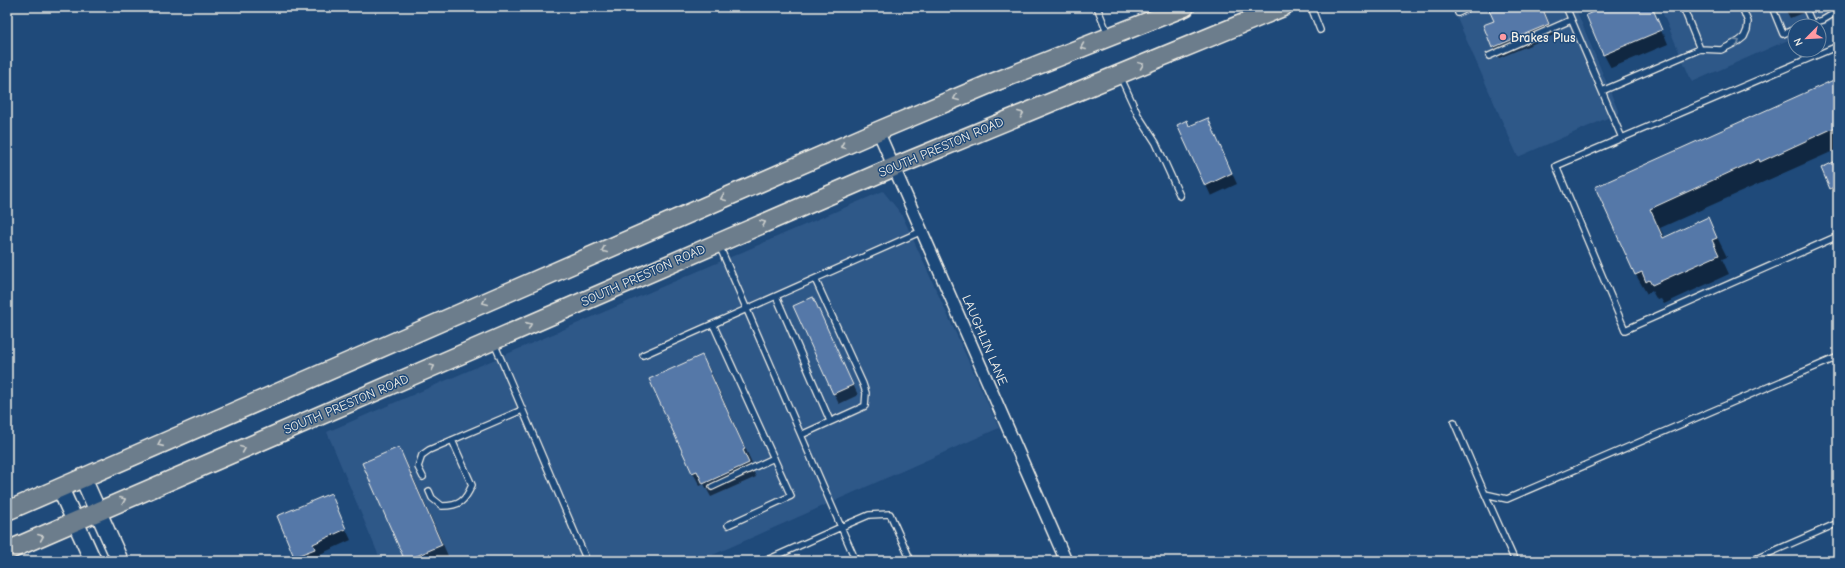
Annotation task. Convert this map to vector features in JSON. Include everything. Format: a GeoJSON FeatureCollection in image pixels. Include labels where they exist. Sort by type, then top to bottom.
{"type":"FeatureCollection","features":[{"type":"Feature","properties":{"kind":"main road"},"geometry":{"type":"LineString","coordinates":[[7,511],[878,131],[970,92],[1185,7]]}},
{"type":"Feature","properties":{"kind":"main road","name":"SOUTH PRESTON ROAD"},"geometry":{"type":"LineString","coordinates":[[7,551],[718,242],[894,167],[1283,7]]}},
{"type":"Feature","properties":{"kind":"street","name":"LAUGHLIN LANE"},"geometry":{"type":"LineString","coordinates":[[878,131],[1066,561]]}},
{"type":"Feature","properties":{"kind":"street"},"geometry":{"type":"LineString","coordinates":[[83,478],[120,561]]}},
{"type":"Feature","properties":{"kind":"street"},"geometry":{"type":"LineString","coordinates":[[60,488],[92,561]]}},
{"type":"Feature","properties":{"kind":"lane"},"geometry":{"type":"LineString","coordinates":[[1096,7],[1109,36]]}},
{"type":"Feature","properties":{"kind":"lane"},"geometry":{"type":"LineString","coordinates":[[1311,7],[1320,30]]}},
{"type":"Feature","properties":{"kind":"lane"},"geometry":{"type":"LineString","coordinates":[[1458,12],[1470,7]]}},
{"type":"Feature","properties":{"kind":"lane"},"geometry":{"type":"LineString","coordinates":[[1566,7],[1622,138]]}},
{"type":"Feature","properties":{"kind":"lane"},"geometry":{"type":"LineString","coordinates":[[1682,7],[1700,49]]}},
{"type":"Feature","properties":{"kind":"lane"},"geometry":{"type":"LineString","coordinates":[[1602,91],[1700,49],[1721,50],[1744,37],[1748,22],[1742,7]]}},
{"type":"Feature","properties":{"kind":"lane"},"geometry":{"type":"LineString","coordinates":[[1772,7],[1783,34],[1787,32]]}},
{"type":"Feature","properties":{"kind":"lane"},"geometry":{"type":"LineString","coordinates":[[1805,7],[1810,18]]}},
{"type":"Feature","properties":{"kind":"lane"},"geometry":{"type":"LineString","coordinates":[[1826,18],[1838,11]]}},
{"type":"Feature","properties":{"kind":"lane"},"geometry":{"type":"LineString","coordinates":[[1489,56],[1571,20]]}},
{"type":"Feature","properties":{"kind":"lane"},"geometry":{"type":"LineString","coordinates":[[1838,46],[1556,166],[1626,330],[1838,236]]}},
{"type":"Feature","properties":{"kind":"lane"},"geometry":{"type":"LineString","coordinates":[[1119,74],[1138,115],[1156,143],[1180,196]]}},
{"type":"Feature","properties":{"kind":"lane"},"geometry":{"type":"LineString","coordinates":[[643,355],[922,231]]}},
{"type":"Feature","properties":{"kind":"lane"},"geometry":{"type":"LineString","coordinates":[[718,242],[856,561]]}},
{"type":"Feature","properties":{"kind":"lane"},"geometry":{"type":"LineString","coordinates":[[800,434],[865,406],[866,393],[815,279]]}},
{"type":"Feature","properties":{"kind":"lane"},"geometry":{"type":"LineString","coordinates":[[776,296],[830,421]]}},
{"type":"Feature","properties":{"kind":"lane"},"geometry":{"type":"LineString","coordinates":[[713,324],[791,496],[728,525]]}},
{"type":"Feature","properties":{"kind":"lane"},"geometry":{"type":"LineString","coordinates":[[493,341],[587,561]]}},
{"type":"Feature","properties":{"kind":"lane"},"geometry":{"type":"LineString","coordinates":[[1485,494],[1507,499],[1838,357]]}},
{"type":"Feature","properties":{"kind":"lane"},"geometry":{"type":"LineString","coordinates":[[423,477],[418,467],[422,455],[452,440],[522,410]]}},
{"type":"Feature","properties":{"kind":"lane"},"geometry":{"type":"LineString","coordinates":[[1454,422],[1515,561]]}},
{"type":"Feature","properties":{"kind":"lane"},"geometry":{"type":"LineString","coordinates":[[429,491],[432,498],[442,506],[455,506],[467,496],[472,485],[452,440]]}},
{"type":"Feature","properties":{"kind":"lane"},"geometry":{"type":"LineString","coordinates":[[712,487],[774,458]]}},
{"type":"Feature","properties":{"kind":"lane"},"geometry":{"type":"LineString","coordinates":[[765,561],[869,515],[890,514],[911,561]]}},
{"type":"Feature","properties":{"kind":"lane"},"geometry":{"type":"LineString","coordinates":[[1751,561],[1838,523]]}},
{"type":"Feature","properties":{"kind":"shaded area"},"geometry":{"type":"Polygon","coordinates":[[[1452,7],[1575,7],[1619,113],[1518,157],[1452,7]]]}},
{"type":"Feature","properties":{"kind":"shaded area"},"geometry":{"type":"Polygon","coordinates":[[[1660,7],[1838,7],[1838,19],[1827,24],[1827,18],[1787,18],[1787,40],[1692,82],[1660,7]]]}},
{"type":"Feature","properties":{"kind":"shaded area"},"geometry":{"type":"Polygon","coordinates":[[[883,191],[902,215],[999,428],[699,561],[381,561],[327,432],[883,191]]]}},
{"type":"Feature","properties":{"kind":"building","name":"Brakes Plus"},"geometry":{"type":"Polygon","coordinates":[[[1496,7],[1542,7],[1549,24],[1492,48],[1483,25],[1494,21],[1489,10],[1496,7]]]}},
{"type":"Feature","properties":{"kind":"building"},"geometry":{"type":"Polygon","coordinates":[[[1604,7],[1652,7],[1662,30],[1603,55],[1586,15],[1604,7]]]}},
{"type":"Feature","properties":{"kind":"building"},"geometry":{"type":"Polygon","coordinates":[[[1838,78],[1838,126],[1760,162],[1759,159],[1650,209],[1663,238],[1708,217],[1717,238],[1712,240],[1719,255],[1652,285],[1649,280],[1646,282],[1642,272],[1635,275],[1595,187],[1838,78]]]}},
{"type":"Feature","properties":{"kind":"building"},"geometry":{"type":"Polygon","coordinates":[[[1208,118],[1232,173],[1205,186],[1177,125],[1187,120],[1189,126],[1208,118]]]}},
{"type":"Feature","properties":{"kind":"building"},"geometry":{"type":"Polygon","coordinates":[[[1838,160],[1838,185],[1830,189],[1821,168],[1838,160]]]}},
{"type":"Feature","properties":{"kind":"building"},"geometry":{"type":"Polygon","coordinates":[[[813,297],[853,385],[833,394],[793,306],[813,297]]]}},
{"type":"Feature","properties":{"kind":"building"},"geometry":{"type":"Polygon","coordinates":[[[702,355],[745,449],[743,450],[749,463],[703,484],[697,471],[692,473],[649,379],[702,355]]]}},
{"type":"Feature","properties":{"kind":"building"},"geometry":{"type":"Polygon","coordinates":[[[399,447],[442,545],[405,561],[362,463],[399,447]]]}},
{"type":"Feature","properties":{"kind":"building"},"geometry":{"type":"Polygon","coordinates":[[[331,493],[346,529],[313,544],[315,549],[294,557],[277,516],[331,493]]]}},
{"type":"Feature","properties":{"kind":"place","name":"Brakes Plus"},"geometry":{"type":"Point","coordinates":[1503,37]}}]}
